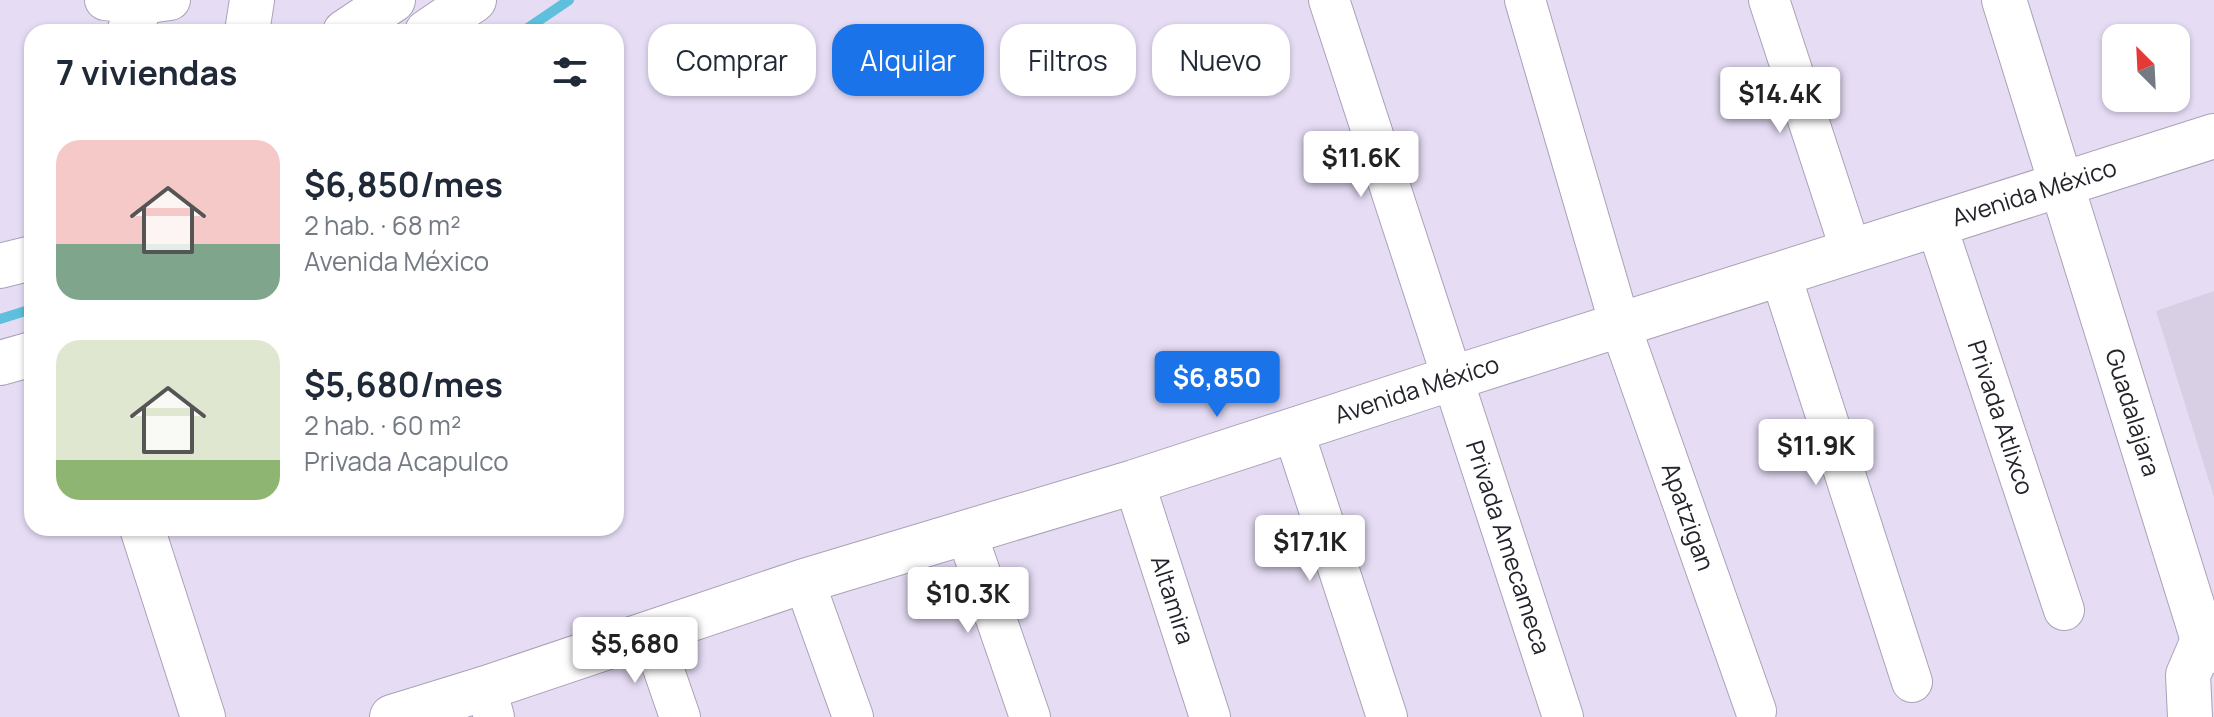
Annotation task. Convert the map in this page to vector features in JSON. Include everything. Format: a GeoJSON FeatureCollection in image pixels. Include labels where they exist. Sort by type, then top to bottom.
{"type":"FeatureCollection","features":[{"type":"Feature","properties":{"kind":"street"},"geometry":{"type":"LineString","coordinates":[[248,24],[252,0]]}},
{"type":"Feature","properties":{"kind":"street"},"geometry":{"type":"LineString","coordinates":[[357,24],[393,0]]}},
{"type":"Feature","properties":{"kind":"street"},"geometry":{"type":"LineString","coordinates":[[439,24],[474,0]]}},
{"type":"Feature","properties":{"kind":"street","name":"Privada Amecameca"},"geometry":{"type":"LineString","coordinates":[[1329,0],[1563,717]]}},
{"type":"Feature","properties":{"kind":"street","name":"Apatzigan"},"geometry":{"type":"LineString","coordinates":[[1525,0],[1620,325],[1756,711]]}},
{"type":"Feature","properties":{"kind":"street"},"geometry":{"type":"LineString","coordinates":[[1769,0],[1851,251]]}},
{"type":"Feature","properties":{"kind":"street","name":"Guadalajara"},"geometry":{"type":"LineString","coordinates":[[2004,0],[2208,646]]}},
{"type":"Feature","properties":{"kind":"street","name":"Avenida México"},"geometry":{"type":"LineString","coordinates":[[392,717],[490,702],[651,633],[804,581],[1134,482],[2214,136]]}},
{"type":"Feature","properties":{"kind":"street","name":"Privada Atlixco"},"geometry":{"type":"LineString","coordinates":[[1936,224],[2064,610]]}},
{"type":"Feature","properties":{"kind":"street"},"geometry":{"type":"LineString","coordinates":[[0,266],[24,260]]}},
{"type":"Feature","properties":{"kind":"street"},"geometry":{"type":"LineString","coordinates":[[1780,273],[1912,682]]}},
{"type":"Feature","properties":{"kind":"street"},"geometry":{"type":"LineString","coordinates":[[0,363],[24,356]]}},
{"type":"Feature","properties":{"kind":"street"},"geometry":{"type":"LineString","coordinates":[[1293,430],[1387,717]]}},
{"type":"Feature","properties":{"kind":"street","name":"Altamira"},"geometry":{"type":"LineString","coordinates":[[1134,482],[1210,717]]}},
{"type":"Feature","properties":{"kind":"street"},"geometry":{"type":"LineString","coordinates":[[966,532],[1030,717]]}},
{"type":"Feature","properties":{"kind":"street"},"geometry":{"type":"LineString","coordinates":[[145,536],[203,717]]}},
{"type":"Feature","properties":{"kind":"street"},"geometry":{"type":"LineString","coordinates":[[804,581],[853,717]]}},
{"type":"Feature","properties":{"kind":"street"},"geometry":{"type":"LineString","coordinates":[[651,633],[680,717]]}},
{"type":"Feature","properties":{"kind":"street"},"geometry":{"type":"LineString","coordinates":[[2190,717],[2188,675],[2208,646]]}},
{"type":"Feature","properties":{"kind":"shaded area"},"geometry":{"type":"Polygon","coordinates":[[[2214,291],[2214,497],[2156,311],[2214,291]]]}},
{"type":"Feature","properties":{"kind":"waterway"},"geometry":{"type":"LineString","coordinates":[[534,24],[569,0]]}},
{"type":"Feature","properties":{"kind":"waterway"},"geometry":{"type":"LineString","coordinates":[[0,319],[24,312]]}}]}
